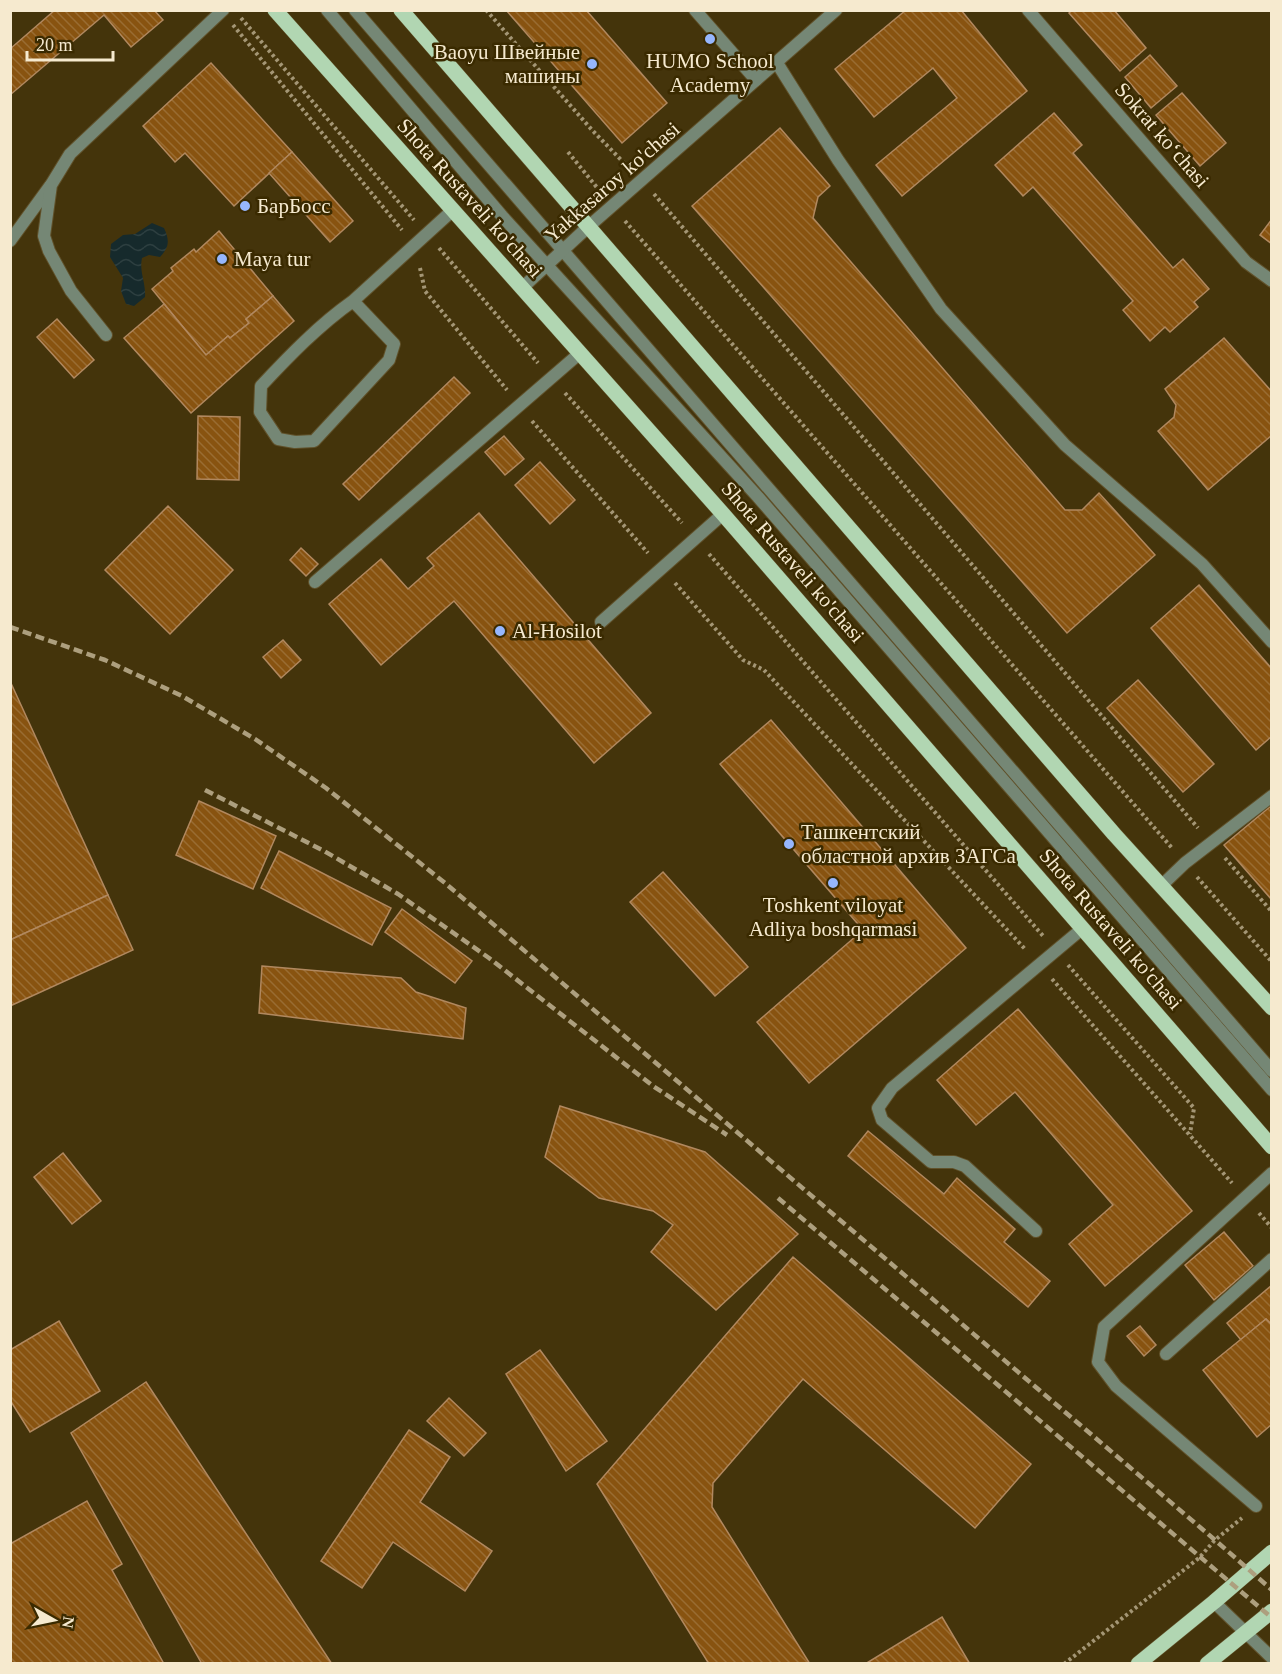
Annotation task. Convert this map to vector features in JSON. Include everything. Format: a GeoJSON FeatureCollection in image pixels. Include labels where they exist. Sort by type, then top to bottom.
{"type":"FeatureCollection","features":[{"type":"Feature","properties":{"kind":"main road","name":"Shota Rustaveli ko'chasi"},"geometry":{"type":"LineString","coordinates":[[275,10],[723,513],[1272,1148]]}},
{"type":"Feature","properties":{"kind":"main road"},"geometry":{"type":"LineString","coordinates":[[401,10],[1114,834],[1272,1008]]}},
{"type":"Feature","properties":{"kind":"main road"},"geometry":{"type":"LineString","coordinates":[[1138,1664],[1269,1560]]}},
{"type":"Feature","properties":{"kind":"main road"},"geometry":{"type":"LineString","coordinates":[[1207,1664],[1272,1611]]}},
{"type":"Feature","properties":{"kind":"street"},"geometry":{"type":"LineString","coordinates":[[327,10],[546,265],[758,497],[1272,1090]]}},
{"type":"Feature","properties":{"kind":"street"},"geometry":{"type":"LineString","coordinates":[[355,10],[1272,1071]]}},
{"type":"Feature","properties":{"kind":"street"},"geometry":{"type":"LineString","coordinates":[[695,10],[756,80]]}},
{"type":"Feature","properties":{"kind":"street","name":"Yakkasaroy ko'chasi"},"geometry":{"type":"LineString","coordinates":[[522,288],[588,227],[836,10]]}},
{"type":"Feature","properties":{"kind":"street","name":"Sokrat koʻchasi"},"geometry":{"type":"LineString","coordinates":[[1028,10],[1246,262],[1272,281]]}},
{"type":"Feature","properties":{"kind":"street"},"geometry":{"type":"LineString","coordinates":[[10,241],[51,185],[70,154],[227,11]]}},
{"type":"Feature","properties":{"kind":"street"},"geometry":{"type":"LineString","coordinates":[[777,63],[838,160],[941,309],[1065,445],[1202,564],[1272,642]]}},
{"type":"Feature","properties":{"kind":"street"},"geometry":{"type":"LineString","coordinates":[[51,185],[44,236],[49,251],[71,291],[106,336]]}},
{"type":"Feature","properties":{"kind":"street"},"geometry":{"type":"LineString","coordinates":[[353,301],[394,344],[389,360],[314,441],[278,440],[260,412],[261,386],[287,358],[453,210]]}},
{"type":"Feature","properties":{"kind":"street"},"geometry":{"type":"LineString","coordinates":[[315,582],[579,353]]}},
{"type":"Feature","properties":{"kind":"street"},"geometry":{"type":"LineString","coordinates":[[601,622],[723,513]]}},
{"type":"Feature","properties":{"kind":"street"},"geometry":{"type":"LineString","coordinates":[[1161,886],[1185,863],[1272,796]]}},
{"type":"Feature","properties":{"kind":"street"},"geometry":{"type":"LineString","coordinates":[[1036,1231],[965,1166],[954,1162],[931,1162],[882,1120],[878,1108],[892,1088],[1083,928]]}},
{"type":"Feature","properties":{"kind":"street"},"geometry":{"type":"LineString","coordinates":[[1256,1506],[1116,1386],[1098,1362],[1104,1327],[1272,1173]]}},
{"type":"Feature","properties":{"kind":"street"},"geometry":{"type":"LineString","coordinates":[[1167,1354],[1272,1259]]}},
{"type":"Feature","properties":{"kind":"street"},"geometry":{"type":"LineString","coordinates":[[1214,1602],[1272,1658]]}},
{"type":"Feature","properties":{"kind":"path"},"geometry":{"type":"LineString","coordinates":[[486,10],[592,130],[642,181],[1272,912]]}},
{"type":"Feature","properties":{"kind":"path"},"geometry":{"type":"LineString","coordinates":[[227,11],[426,233],[551,378],[696,538],[1194,1108],[1190,1135]]}},
{"type":"Feature","properties":{"kind":"path"},"geometry":{"type":"LineString","coordinates":[[227,11],[414,243],[425,291],[519,406],[743,660],[764,670],[1040,965],[1272,1228]]}},
{"type":"Feature","properties":{"kind":"path"},"geometry":{"type":"LineString","coordinates":[[568,152],[1272,962]]}},
{"type":"Feature","properties":{"kind":"path"},"geometry":{"type":"LineString","coordinates":[[1064,1664],[1199,1558],[1215,1540],[1256,1506]]}},
{"type":"Feature","properties":{"kind":"water"},"geometry":{"type":"Polygon","coordinates":[[[152,223],[164,228],[168,240],[167,247],[160,257],[149,255],[142,258],[145,297],[134,306],[126,304],[121,291],[123,278],[110,257],[111,244],[123,235],[135,234],[152,223]]]}},
{"type":"Feature","properties":{"kind":"building"},"geometry":{"type":"Polygon","coordinates":[[[55,10],[154,10],[163,20],[131,47],[104,15],[10,95],[10,49],[55,10]]]}},
{"type":"Feature","properties":{"kind":"building"},"geometry":{"type":"Polygon","coordinates":[[[506,10],[586,10],[667,103],[622,143],[506,10]]]}},
{"type":"Feature","properties":{"kind":"building"},"geometry":{"type":"Polygon","coordinates":[[[906,10],[961,10],[1027,91],[902,196],[876,165],[957,98],[933,68],[874,117],[835,69],[906,10]]]}},
{"type":"Feature","properties":{"kind":"building"},"geometry":{"type":"Polygon","coordinates":[[[1072,10],[1114,10],[1146,48],[1120,71],[1069,13],[1072,10]]]}},
{"type":"Feature","properties":{"kind":"building"},"geometry":{"type":"Polygon","coordinates":[[[1150,55],[1177,86],[1151,108],[1125,77],[1150,55]]]}},
{"type":"Feature","properties":{"kind":"building"},"geometry":{"type":"Polygon","coordinates":[[[211,63],[292,152],[234,206],[185,153],[175,162],[143,126],[211,63]]]}},
{"type":"Feature","properties":{"kind":"building"},"geometry":{"type":"Polygon","coordinates":[[[1182,93],[1226,143],[1200,166],[1156,115],[1182,93]]]}},
{"type":"Feature","properties":{"kind":"building"},"geometry":{"type":"Polygon","coordinates":[[[1054,113],[1082,145],[1073,153],[1173,268],[1183,259],[1209,289],[1194,302],[1198,307],[1170,332],[1165,327],[1150,341],[1123,310],[1133,301],[1033,187],[1023,196],[995,165],[1054,113]]]}},
{"type":"Feature","properties":{"kind":"building"},"geometry":{"type":"Polygon","coordinates":[[[780,128],[830,186],[818,197],[813,218],[1065,510],[1082,510],[1099,493],[1155,555],[1067,633],[692,206],[780,128]]]}},
{"type":"Feature","properties":{"kind":"building"},"geometry":{"type":"Polygon","coordinates":[[[292,152],[353,221],[330,242],[269,173],[292,152]]]}},
{"type":"Feature","properties":{"kind":"building"},"geometry":{"type":"Polygon","coordinates":[[[1272,219],[1272,244],[1260,235],[1272,219]]]}},
{"type":"Feature","properties":{"kind":"building"},"geometry":{"type":"Polygon","coordinates":[[[219,231],[273,296],[246,319],[249,323],[230,338],[228,336],[206,355],[152,289],[173,271],[171,268],[194,249],[196,252],[219,231]]]}},
{"type":"Feature","properties":{"kind":"building"},"geometry":{"type":"Polygon","coordinates":[[[273,296],[294,321],[191,413],[124,338],[164,304],[206,355],[228,336],[230,338],[249,323],[246,319],[273,296]]]}},
{"type":"Feature","properties":{"kind":"building"},"geometry":{"type":"Polygon","coordinates":[[[57,319],[94,360],[74,378],[37,337],[57,319]]]}},
{"type":"Feature","properties":{"kind":"building"},"geometry":{"type":"Polygon","coordinates":[[[1224,338],[1272,392],[1272,435],[1208,490],[1158,431],[1174,417],[1176,405],[1165,389],[1224,338]]]}},
{"type":"Feature","properties":{"kind":"building"},"geometry":{"type":"Polygon","coordinates":[[[454,377],[470,393],[359,500],[343,484],[454,377]]]}},
{"type":"Feature","properties":{"kind":"building"},"geometry":{"type":"Polygon","coordinates":[[[198,416],[240,417],[239,480],[197,479],[198,416]]]}},
{"type":"Feature","properties":{"kind":"building"},"geometry":{"type":"Polygon","coordinates":[[[504,436],[524,459],[505,475],[485,452],[504,436]]]}},
{"type":"Feature","properties":{"kind":"building"},"geometry":{"type":"Polygon","coordinates":[[[540,462],[575,500],[550,524],[515,485],[540,462]]]}},
{"type":"Feature","properties":{"kind":"building"},"geometry":{"type":"Polygon","coordinates":[[[168,506],[233,570],[170,634],[105,570],[168,506]]]}},
{"type":"Feature","properties":{"kind":"building"},"geometry":{"type":"Polygon","coordinates":[[[479,513],[651,713],[594,763],[454,601],[381,665],[329,604],[381,559],[408,589],[434,566],[427,558],[479,513]]]}},
{"type":"Feature","properties":{"kind":"building"},"geometry":{"type":"Polygon","coordinates":[[[301,548],[318,564],[306,576],[290,560],[301,548]]]}},
{"type":"Feature","properties":{"kind":"building"},"geometry":{"type":"Polygon","coordinates":[[[1199,585],[1272,669],[1272,736],[1256,750],[1151,628],[1199,585]]]}},
{"type":"Feature","properties":{"kind":"building"},"geometry":{"type":"Polygon","coordinates":[[[283,640],[301,660],[281,678],[263,657],[283,640]]]}},
{"type":"Feature","properties":{"kind":"building"},"geometry":{"type":"Polygon","coordinates":[[[1138,680],[1214,764],[1183,792],[1107,708],[1138,680]]]}},
{"type":"Feature","properties":{"kind":"building"},"geometry":{"type":"Polygon","coordinates":[[[10,681],[108,895],[10,940],[10,681]]]}},
{"type":"Feature","properties":{"kind":"building"},"geometry":{"type":"Polygon","coordinates":[[[771,720],[966,948],[809,1083],[757,1022],[863,930],[720,764],[771,720]]]}},
{"type":"Feature","properties":{"kind":"building"},"geometry":{"type":"Polygon","coordinates":[[[199,801],[276,836],[253,889],[176,855],[199,801]]]}},
{"type":"Feature","properties":{"kind":"building"},"geometry":{"type":"Polygon","coordinates":[[[1272,805],[1272,900],[1224,845],[1272,805]]]}},
{"type":"Feature","properties":{"kind":"building"},"geometry":{"type":"Polygon","coordinates":[[[279,851],[391,908],[372,945],[261,888],[279,851]]]}},
{"type":"Feature","properties":{"kind":"building"},"geometry":{"type":"Polygon","coordinates":[[[663,872],[748,967],[715,996],[630,902],[663,872]]]}},
{"type":"Feature","properties":{"kind":"building"},"geometry":{"type":"Polygon","coordinates":[[[108,895],[133,950],[10,1006],[10,940],[108,895]]]}},
{"type":"Feature","properties":{"kind":"building"},"geometry":{"type":"Polygon","coordinates":[[[402,909],[472,961],[455,983],[385,932],[402,909]]]}},
{"type":"Feature","properties":{"kind":"building"},"geometry":{"type":"Polygon","coordinates":[[[262,966],[401,978],[416,992],[466,1008],[463,1039],[259,1013],[262,966]]]}},
{"type":"Feature","properties":{"kind":"building"},"geometry":{"type":"Polygon","coordinates":[[[1018,1009],[1192,1211],[1105,1286],[1069,1244],[1113,1205],[1015,1092],[976,1125],[937,1080],[1018,1009]]]}},
{"type":"Feature","properties":{"kind":"building"},"geometry":{"type":"Polygon","coordinates":[[[560,1106],[705,1152],[798,1234],[716,1310],[651,1252],[673,1225],[653,1211],[599,1198],[545,1157],[560,1106]]]}},
{"type":"Feature","properties":{"kind":"building"},"geometry":{"type":"Polygon","coordinates":[[[868,1131],[944,1194],[957,1178],[1015,1229],[1004,1242],[1050,1281],[1028,1307],[848,1156],[868,1131]]]}},
{"type":"Feature","properties":{"kind":"building"},"geometry":{"type":"Polygon","coordinates":[[[63,1153],[101,1201],[72,1224],[34,1177],[63,1153]]]}},
{"type":"Feature","properties":{"kind":"building"},"geometry":{"type":"Polygon","coordinates":[[[1224,1232],[1253,1266],[1214,1300],[1185,1265],[1224,1232]]]}},
{"type":"Feature","properties":{"kind":"building"},"geometry":{"type":"Polygon","coordinates":[[[793,1257],[1031,1464],[975,1528],[803,1379],[713,1483],[712,1507],[810,1664],[709,1664],[597,1484],[793,1257]]]}},
{"type":"Feature","properties":{"kind":"building"},"geometry":{"type":"Polygon","coordinates":[[[1272,1285],[1272,1325],[1266,1319],[1241,1340],[1227,1323],[1272,1285]]]}},
{"type":"Feature","properties":{"kind":"building"},"geometry":{"type":"Polygon","coordinates":[[[1266,1319],[1272,1325],[1272,1424],[1257,1437],[1203,1370],[1266,1319]]]}},
{"type":"Feature","properties":{"kind":"building"},"geometry":{"type":"Polygon","coordinates":[[[59,1321],[100,1391],[30,1432],[10,1400],[10,1350],[59,1321]]]}},
{"type":"Feature","properties":{"kind":"building"},"geometry":{"type":"Polygon","coordinates":[[[1140,1326],[1156,1345],[1144,1356],[1127,1336],[1140,1326]]]}},
{"type":"Feature","properties":{"kind":"building"},"geometry":{"type":"Polygon","coordinates":[[[540,1350],[607,1441],[566,1471],[506,1374],[540,1350]]]}},
{"type":"Feature","properties":{"kind":"building"},"geometry":{"type":"Polygon","coordinates":[[[146,1382],[332,1664],[202,1664],[71,1433],[146,1382]]]}},
{"type":"Feature","properties":{"kind":"building"},"geometry":{"type":"Polygon","coordinates":[[[449,1398],[486,1433],[464,1456],[427,1421],[449,1398]]]}},
{"type":"Feature","properties":{"kind":"building"},"geometry":{"type":"Polygon","coordinates":[[[409,1430],[450,1457],[420,1502],[492,1551],[465,1591],[393,1542],[362,1588],[321,1561],[409,1430]]]}},
{"type":"Feature","properties":{"kind":"building"},"geometry":{"type":"Polygon","coordinates":[[[87,1501],[122,1564],[112,1570],[164,1664],[10,1664],[10,1544],[87,1501]]]}},
{"type":"Feature","properties":{"kind":"building"},"geometry":{"type":"Polygon","coordinates":[[[942,1617],[970,1664],[865,1664],[942,1617]]]}},
{"type":"Feature","properties":{"kind":"railway"},"geometry":{"type":"LineString","coordinates":[[10,627],[105,660],[182,696],[255,739],[326,788],[445,883],[1272,1590]]}},
{"type":"Feature","properties":{"kind":"railway"},"geometry":{"type":"LineString","coordinates":[[205,790],[324,851],[398,894],[489,958],[653,1086],[727,1135]]}},
{"type":"Feature","properties":{"kind":"railway"},"geometry":{"type":"LineString","coordinates":[[778,1198],[1272,1618]]}},
{"type":"Feature","properties":{"kind":"place","name":"HUMO School Academy"},"geometry":{"type":"Point","coordinates":[710,39]}},
{"type":"Feature","properties":{"kind":"place","name":"Baoyu Швейные машины"},"geometry":{"type":"Point","coordinates":[592,64]}},
{"type":"Feature","properties":{"kind":"place","name":"БарБосс"},"geometry":{"type":"Point","coordinates":[245,206]}},
{"type":"Feature","properties":{"kind":"place","name":"Maya tur"},"geometry":{"type":"Point","coordinates":[222,259]}},
{"type":"Feature","properties":{"kind":"place","name":"Al-Hosilot"},"geometry":{"type":"Point","coordinates":[500,631]}},
{"type":"Feature","properties":{"kind":"place","name":"Ташкентский областной архив ЗАГСа"},"geometry":{"type":"Point","coordinates":[789,844]}},
{"type":"Feature","properties":{"kind":"place","name":"Toshkent viloyat Adliya boshqarmasi"},"geometry":{"type":"Point","coordinates":[833,883]}}]}
